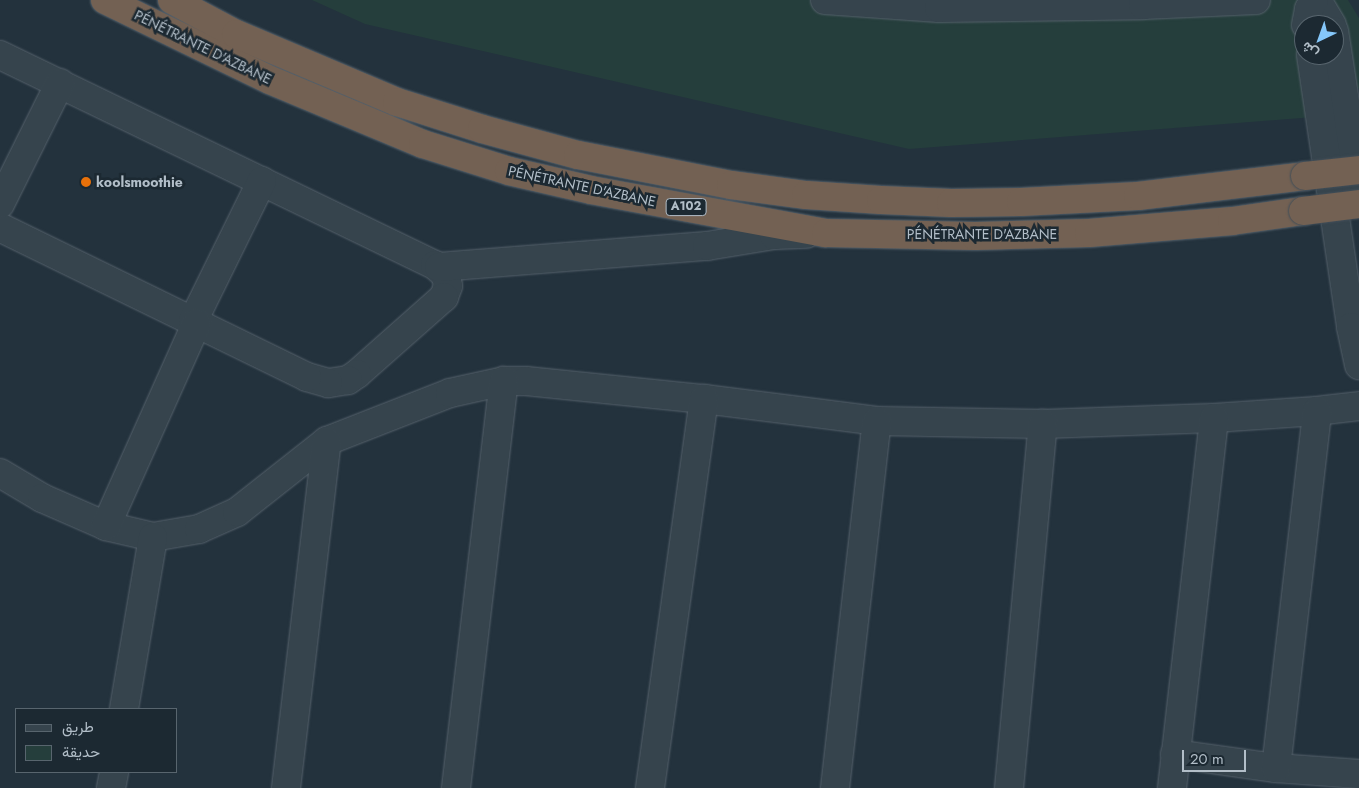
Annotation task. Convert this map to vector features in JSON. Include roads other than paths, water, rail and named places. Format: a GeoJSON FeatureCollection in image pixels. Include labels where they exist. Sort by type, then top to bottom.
{"type":"FeatureCollection","features":[{"type":"Feature","properties":{"kind":"highway","name":"PÉNÉTRANTE D'AZBANE"},"geometry":{"type":"LineString","coordinates":[[105,0],[270,80],[423,144],[509,170],[591,190],[826,233],[975,236],[1089,233],[1232,221],[1359,204]]}},
{"type":"Feature","properties":{"kind":"highway","name":"PÉNÉTRANTE D'AZBANE"},"geometry":{"type":"LineString","coordinates":[[172,0],[236,34],[397,102],[482,129],[578,155],[731,185],[806,195],[882,200],[951,203],[1020,202],[1138,196],[1359,170]]}},
{"type":"Feature","properties":{"kind":"street"},"geometry":{"type":"LineString","coordinates":[[825,0],[942,4],[1145,3],[1256,0]]}},
{"type":"Feature","properties":{"kind":"street"},"geometry":{"type":"LineString","coordinates":[[1308,15],[1309,9],[1315,0],[1325,15]]}},
{"type":"Feature","properties":{"kind":"street"},"geometry":{"type":"LineString","coordinates":[[0,55],[440,267],[707,246],[774,235],[826,233]]}},
{"type":"Feature","properties":{"kind":"street"},"geometry":{"type":"LineString","coordinates":[[1312,65],[1351,327],[1359,365]]}},
{"type":"Feature","properties":{"kind":"street"},"geometry":{"type":"LineString","coordinates":[[1339,65],[1359,192]]}},
{"type":"Feature","properties":{"kind":"street"},"geometry":{"type":"LineString","coordinates":[[0,204],[60,83]]}},
{"type":"Feature","properties":{"kind":"street"},"geometry":{"type":"LineString","coordinates":[[106,526],[195,322],[262,181]]}},
{"type":"Feature","properties":{"kind":"street"},"geometry":{"type":"LineString","coordinates":[[0,227],[307,377],[322,382],[338,383],[358,374],[444,297],[447,292],[448,280],[440,267]]}},
{"type":"Feature","properties":{"kind":"street"},"geometry":{"type":"LineString","coordinates":[[0,473],[42,498],[106,526],[153,537],[199,529],[237,512],[327,442],[450,393],[504,381],[526,381],[704,399],[877,421],[1043,424],[1214,418],[1359,406]]}},
{"type":"Feature","properties":{"kind":"street"},"geometry":{"type":"LineString","coordinates":[[456,788],[504,381]]}},
{"type":"Feature","properties":{"kind":"street"},"geometry":{"type":"LineString","coordinates":[[650,788],[704,399]]}},
{"type":"Feature","properties":{"kind":"street"},"geometry":{"type":"LineString","coordinates":[[1276,768],[1316,411]]}},
{"type":"Feature","properties":{"kind":"street"},"geometry":{"type":"LineString","coordinates":[[1172,788],[1214,418]]}},
{"type":"Feature","properties":{"kind":"street"},"geometry":{"type":"LineString","coordinates":[[834,788],[877,421]]}},
{"type":"Feature","properties":{"kind":"street"},"geometry":{"type":"LineString","coordinates":[[1009,788],[1043,424]]}},
{"type":"Feature","properties":{"kind":"street"},"geometry":{"type":"LineString","coordinates":[[286,788],[327,442]]}},
{"type":"Feature","properties":{"kind":"street"},"geometry":{"type":"LineString","coordinates":[[124,708],[153,537]]}},
{"type":"Feature","properties":{"kind":"street"},"geometry":{"type":"LineString","coordinates":[[1175,754],[1276,768],[1359,774]]}},
{"type":"Feature","properties":{"kind":"street"},"geometry":{"type":"LineString","coordinates":[[111,788],[114,773]]}},
{"type":"Feature","properties":{"kind":"place","name":"koolsmoothie"},"geometry":{"type":"Point","coordinates":[86,182]}}]}
